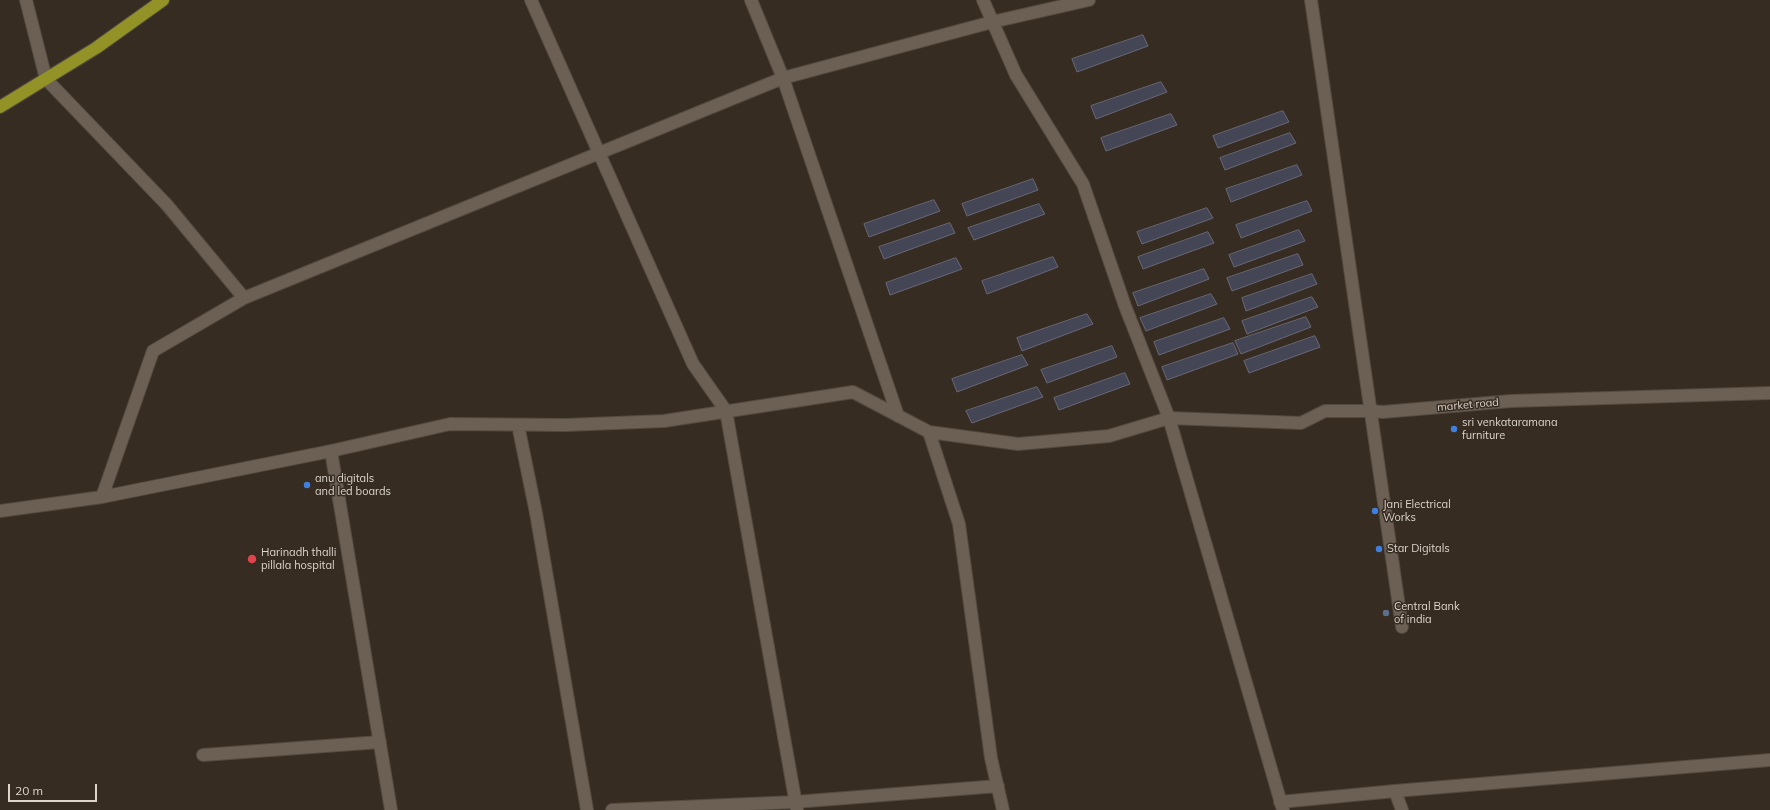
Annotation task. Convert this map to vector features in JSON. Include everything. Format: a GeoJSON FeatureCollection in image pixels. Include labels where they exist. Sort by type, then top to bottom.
{"type":"FeatureCollection","features":[{"type":"Feature","properties":{"kind":"highway"},"geometry":{"type":"LineString","coordinates":[[0,107],[96,48],[163,0]]}},
{"type":"Feature","properties":{"kind":"street"},"geometry":{"type":"LineString","coordinates":[[26,0],[46,79],[167,205],[244,298]]}},
{"type":"Feature","properties":{"kind":"street"},"geometry":{"type":"LineString","coordinates":[[531,0],[693,364],[726,411],[796,806]]}},
{"type":"Feature","properties":{"kind":"street"},"geometry":{"type":"LineString","coordinates":[[751,0],[783,78],[898,416]]}},
{"type":"Feature","properties":{"kind":"street"},"geometry":{"type":"LineString","coordinates":[[982,0],[1016,75],[1083,184],[1125,306],[1169,418],[1281,806],[1395,790],[1770,760]]}},
{"type":"Feature","properties":{"kind":"street"},"geometry":{"type":"LineString","coordinates":[[102,496],[153,352],[244,298],[783,78],[992,22],[1089,0]]}},
{"type":"Feature","properties":{"kind":"street"},"geometry":{"type":"LineString","coordinates":[[1311,0],[1402,627]]}},
{"type":"Feature","properties":{"kind":"street","name":"market road"},"geometry":{"type":"LineString","coordinates":[[0,511],[102,496],[331,451],[450,424],[518,425],[664,422],[853,392],[929,432],[1018,444],[1108,436],[1169,418],[1301,423],[1325,411],[1371,410],[1383,412],[1511,401],[1770,392]]}},
{"type":"Feature","properties":{"kind":"street"},"geometry":{"type":"LineString","coordinates":[[518,425],[536,513],[587,810]]}},
{"type":"Feature","properties":{"kind":"street"},"geometry":{"type":"LineString","coordinates":[[929,432],[959,524],[991,758],[1003,810]]}},
{"type":"Feature","properties":{"kind":"street"},"geometry":{"type":"LineString","coordinates":[[331,451],[391,810]]}},
{"type":"Feature","properties":{"kind":"street"},"geometry":{"type":"LineString","coordinates":[[203,755],[380,742]]}},
{"type":"Feature","properties":{"kind":"street"},"geometry":{"type":"LineString","coordinates":[[612,810],[796,806],[998,786]]}},
{"type":"Feature","properties":{"kind":"street"},"geometry":{"type":"LineString","coordinates":[[1395,790],[1402,810]]}},
{"type":"Feature","properties":{"kind":"building"},"geometry":{"type":"Polygon","coordinates":[[[1143,35],[1148,46],[1077,72],[1072,59],[1143,35]]]}},
{"type":"Feature","properties":{"kind":"building"},"geometry":{"type":"Polygon","coordinates":[[[1161,82],[1167,92],[1096,119],[1091,106],[1161,82]]]}},
{"type":"Feature","properties":{"kind":"building"},"geometry":{"type":"Polygon","coordinates":[[[1283,111],[1289,122],[1218,148],[1213,136],[1283,111]]]}},
{"type":"Feature","properties":{"kind":"building"},"geometry":{"type":"Polygon","coordinates":[[[1171,114],[1177,125],[1106,151],[1101,138],[1171,114]]]}},
{"type":"Feature","properties":{"kind":"building"},"geometry":{"type":"Polygon","coordinates":[[[1290,133],[1296,143],[1225,170],[1220,158],[1290,133]]]}},
{"type":"Feature","properties":{"kind":"building"},"geometry":{"type":"Polygon","coordinates":[[[1297,165],[1302,175],[1231,202],[1226,189],[1297,165]]]}},
{"type":"Feature","properties":{"kind":"building"},"geometry":{"type":"Polygon","coordinates":[[[1033,179],[1038,190],[967,216],[962,204],[1033,179]]]}},
{"type":"Feature","properties":{"kind":"building"},"geometry":{"type":"Polygon","coordinates":[[[934,200],[940,211],[869,237],[864,224],[934,200]]]}},
{"type":"Feature","properties":{"kind":"building"},"geometry":{"type":"Polygon","coordinates":[[[1307,201],[1312,211],[1241,238],[1236,225],[1307,201]]]}},
{"type":"Feature","properties":{"kind":"building"},"geometry":{"type":"Polygon","coordinates":[[[1039,204],[1045,214],[974,240],[968,228],[1039,204]]]}},
{"type":"Feature","properties":{"kind":"building"},"geometry":{"type":"Polygon","coordinates":[[[1207,208],[1213,218],[1142,244],[1137,232],[1207,208]]]}},
{"type":"Feature","properties":{"kind":"building"},"geometry":{"type":"Polygon","coordinates":[[[950,223],[955,233],[884,259],[879,247],[950,223]]]}},
{"type":"Feature","properties":{"kind":"building"},"geometry":{"type":"Polygon","coordinates":[[[1299,230],[1305,241],[1234,267],[1229,255],[1299,230]]]}},
{"type":"Feature","properties":{"kind":"building"},"geometry":{"type":"Polygon","coordinates":[[[1208,232],[1214,243],[1143,269],[1138,257],[1208,232]]]}},
{"type":"Feature","properties":{"kind":"building"},"geometry":{"type":"Polygon","coordinates":[[[1298,254],[1303,265],[1232,291],[1227,278],[1298,254]]]}},
{"type":"Feature","properties":{"kind":"building"},"geometry":{"type":"Polygon","coordinates":[[[1053,257],[1058,267],[987,294],[982,281],[1053,257]]]}},
{"type":"Feature","properties":{"kind":"building"},"geometry":{"type":"Polygon","coordinates":[[[956,258],[962,269],[890,295],[886,283],[956,258]]]}},
{"type":"Feature","properties":{"kind":"building"},"geometry":{"type":"Polygon","coordinates":[[[1204,269],[1209,279],[1138,306],[1133,293],[1204,269]]]}},
{"type":"Feature","properties":{"kind":"building"},"geometry":{"type":"Polygon","coordinates":[[[1312,274],[1317,284],[1246,311],[1242,298],[1312,274]]]}},
{"type":"Feature","properties":{"kind":"building"},"geometry":{"type":"Polygon","coordinates":[[[1211,294],[1217,304],[1146,331],[1140,318],[1211,294]]]}},
{"type":"Feature","properties":{"kind":"building"},"geometry":{"type":"Polygon","coordinates":[[[1312,297],[1318,307],[1247,334],[1242,321],[1312,297]]]}},
{"type":"Feature","properties":{"kind":"building"},"geometry":{"type":"Polygon","coordinates":[[[1087,314],[1093,324],[1022,351],[1017,338],[1087,314]]]}},
{"type":"Feature","properties":{"kind":"building"},"geometry":{"type":"Polygon","coordinates":[[[1306,317],[1311,327],[1241,354],[1235,341],[1306,317]]]}},
{"type":"Feature","properties":{"kind":"building"},"geometry":{"type":"Polygon","coordinates":[[[1224,318],[1230,329],[1159,355],[1154,342],[1224,318]]]}},
{"type":"Feature","properties":{"kind":"building"},"geometry":{"type":"Polygon","coordinates":[[[1315,336],[1320,347],[1249,373],[1244,361],[1315,336]]]}},
{"type":"Feature","properties":{"kind":"building"},"geometry":{"type":"Polygon","coordinates":[[[1233,343],[1238,354],[1167,380],[1162,367],[1233,343]]]}},
{"type":"Feature","properties":{"kind":"building"},"geometry":{"type":"Polygon","coordinates":[[[1112,346],[1117,357],[1047,383],[1041,370],[1112,346]]]}},
{"type":"Feature","properties":{"kind":"building"},"geometry":{"type":"Polygon","coordinates":[[[1022,355],[1028,365],[957,392],[952,379],[1022,355]]]}},
{"type":"Feature","properties":{"kind":"building"},"geometry":{"type":"Polygon","coordinates":[[[1125,373],[1130,384],[1059,410],[1054,398],[1125,373]]]}},
{"type":"Feature","properties":{"kind":"building"},"geometry":{"type":"Polygon","coordinates":[[[1037,387],[1043,397],[972,423],[966,411],[1037,387]]]}},
{"type":"Feature","properties":{"kind":"place","name":"sri venkataramana furniture"},"geometry":{"type":"Point","coordinates":[1454,429]}},
{"type":"Feature","properties":{"kind":"place","name":"anu digitals and led boards"},"geometry":{"type":"Point","coordinates":[307,485]}},
{"type":"Feature","properties":{"kind":"place","name":"Jani Electrical Works"},"geometry":{"type":"Point","coordinates":[1375,511]}},
{"type":"Feature","properties":{"kind":"place","name":"Star Digitals"},"geometry":{"type":"Point","coordinates":[1379,549]}},
{"type":"Feature","properties":{"kind":"place","name":"Harinadh thalli pillala hospital"},"geometry":{"type":"Point","coordinates":[252,559]}},
{"type":"Feature","properties":{"kind":"place","name":"Central Bank of india"},"geometry":{"type":"Point","coordinates":[1386,613]}}]}
